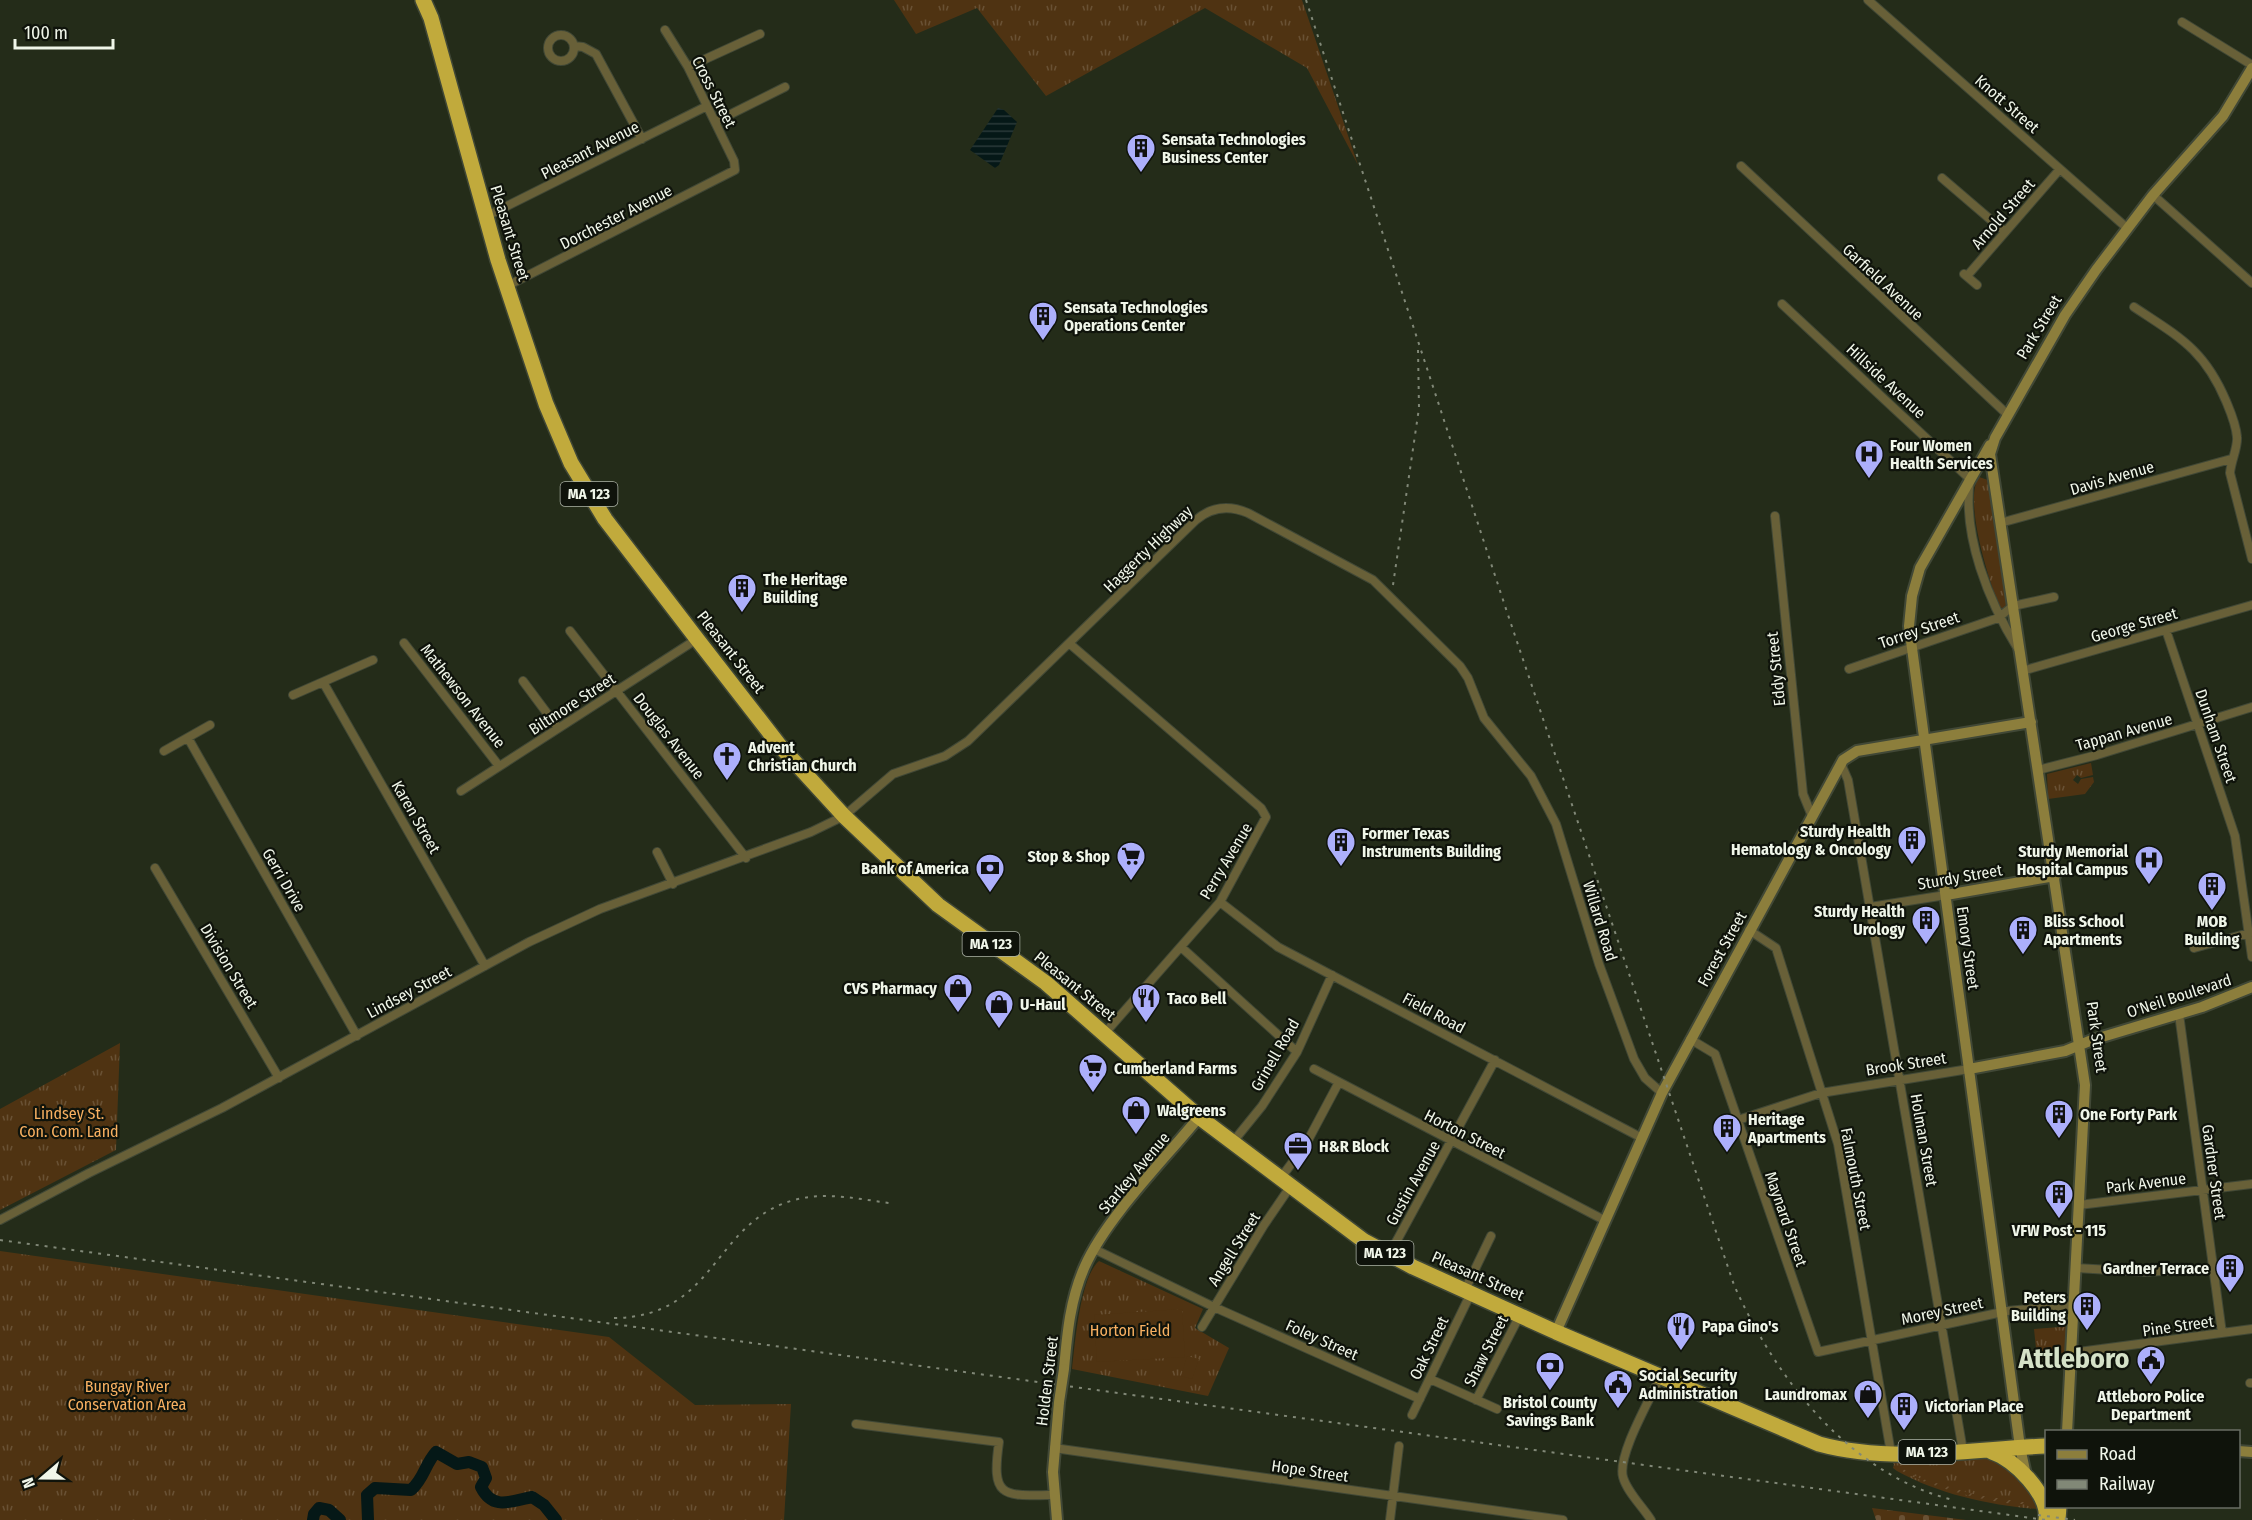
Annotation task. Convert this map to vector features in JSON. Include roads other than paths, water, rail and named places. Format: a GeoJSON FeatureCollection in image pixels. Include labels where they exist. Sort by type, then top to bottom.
{"type":"FeatureCollection","features":[{"type":"Feature","properties":{"kind":"highway","name":"Pleasant Street"},"geometry":{"type":"LineString","coordinates":[[423,0],[431,18],[484,217],[546,404],[571,464],[605,519],[780,746],[844,816],[938,905],[1046,983],[1199,1117],[1232,1143],[1364,1241],[1389,1255],[1556,1332],[1813,1442],[1851,1451],[1891,1453],[2045,1446]]}},
{"type":"Feature","properties":{"kind":"highway","name":"MA 123"},"geometry":{"type":"LineString","coordinates":[[1985,1450],[2010,1459],[2037,1488],[2045,1507]]}},
{"type":"Feature","properties":{"kind":"main road","name":"Park Street"},"geometry":{"type":"LineString","coordinates":[[2067,1430],[2085,1089],[2055,876],[1990,457],[1995,438],[2065,315],[2153,195],[2223,116],[2252,67]]}},
{"type":"Feature","properties":{"kind":"main road","name":"Emory Street"},"geometry":{"type":"LineString","coordinates":[[1995,438],[1971,477],[1918,575],[1910,609],[1911,647],[2020,1448],[2037,1488]]}},
{"type":"Feature","properties":{"kind":"main road"},"geometry":{"type":"LineString","coordinates":[[1971,477],[1983,471],[1992,475]]}},
{"type":"Feature","properties":{"kind":"main road"},"geometry":{"type":"LineString","coordinates":[[1840,764],[1855,752],[2031,722]]}},
{"type":"Feature","properties":{"kind":"main road","name":"Forest Street"},"geometry":{"type":"LineString","coordinates":[[1556,1332],[1662,1093],[1840,764]]}},
{"type":"Feature","properties":{"kind":"main road","name":"Sturdy Street"},"geometry":{"type":"LineString","coordinates":[[1946,895],[2055,876]]}},
{"type":"Feature","properties":{"kind":"main road","name":"O'Neil Boulevard"},"geometry":{"type":"LineString","coordinates":[[2080,1044],[2179,1014],[2252,987]]}},
{"type":"Feature","properties":{"kind":"main road","name":"Brook Street"},"geometry":{"type":"LineString","coordinates":[[1969,1069],[2037,1058],[2080,1044]]}},
{"type":"Feature","properties":{"kind":"main road","name":"Starkey Avenue"},"geometry":{"type":"LineString","coordinates":[[1094,1249],[1106,1231],[1199,1117]]}},
{"type":"Feature","properties":{"kind":"main road","name":"Holden Street"},"geometry":{"type":"LineString","coordinates":[[1057,1520],[1053,1495],[1054,1448],[1070,1314],[1078,1284],[1094,1249]]}},
{"type":"Feature","properties":{"kind":"street","name":"Knott Street"},"geometry":{"type":"LineString","coordinates":[[1868,0],[2127,228]]}},
{"type":"Feature","properties":{"kind":"street"},"geometry":{"type":"LineString","coordinates":[[2182,22],[2252,67]]}},
{"type":"Feature","properties":{"kind":"street","name":"Cross Street"},"geometry":{"type":"LineString","coordinates":[[665,30],[688,67],[735,169]]}},
{"type":"Feature","properties":{"kind":"street"},"geometry":{"type":"LineString","coordinates":[[688,67],[760,34]]}},
{"type":"Feature","properties":{"kind":"street"},"geometry":{"type":"LineString","coordinates":[[574,46],[583,47],[596,54],[642,139]]}},
{"type":"Feature","properties":{"kind":"street"},"geometry":{"type":"LineString","coordinates":[[714,122],[785,87]]}},
{"type":"Feature","properties":{"kind":"street","name":"Pleasant Avenue"},"geometry":{"type":"LineString","coordinates":[[484,217],[707,106]]}},
{"type":"Feature","properties":{"kind":"street","name":"Garfield Avenue"},"geometry":{"type":"LineString","coordinates":[[1741,166],[2008,416]]}},
{"type":"Feature","properties":{"kind":"street","name":"Dorchester Avenue"},"geometry":{"type":"LineString","coordinates":[[507,286],[729,175],[735,169]]}},
{"type":"Feature","properties":{"kind":"street","name":"Arnold Street"},"geometry":{"type":"LineString","coordinates":[[1977,285],[1965,275],[2060,169]]}},
{"type":"Feature","properties":{"kind":"street"},"geometry":{"type":"LineString","coordinates":[[1942,178],[2005,232]]}},
{"type":"Feature","properties":{"kind":"street"},"geometry":{"type":"LineString","coordinates":[[2153,195],[2252,283]]}},
{"type":"Feature","properties":{"kind":"street","name":"Hillside Avenue"},"geometry":{"type":"LineString","coordinates":[[1782,304],[1971,477]]}},
{"type":"Feature","properties":{"kind":"street"},"geometry":{"type":"LineString","coordinates":[[2134,307],[2187,342],[2211,369],[2233,418],[2237,439],[2231,459],[2230,473],[2252,559]]}},
{"type":"Feature","properties":{"kind":"street","name":"Davis Avenue"},"geometry":{"type":"LineString","coordinates":[[2000,523],[2231,459]]}},
{"type":"Feature","properties":{"kind":"street","name":"Park Street"},"geometry":{"type":"LineString","coordinates":[[1971,477],[1975,548],[1998,618],[2020,652]]}},
{"type":"Feature","properties":{"kind":"street","name":"Haggerty Highway"},"geometry":{"type":"LineString","coordinates":[[844,816],[893,774],[945,756],[968,741],[1199,517],[1221,508],[1239,509],[1377,584],[1466,674],[1484,718],[1514,756]]}},
{"type":"Feature","properties":{"kind":"street","name":"Eddy Street"},"geometry":{"type":"LineString","coordinates":[[1775,516],[1803,795],[1812,816]]}},
{"type":"Feature","properties":{"kind":"street"},"geometry":{"type":"LineString","coordinates":[[1998,618],[2013,606],[2054,597]]}},
{"type":"Feature","properties":{"kind":"street","name":"George Street"},"geometry":{"type":"LineString","coordinates":[[2022,671],[2252,605]]}},
{"type":"Feature","properties":{"kind":"street","name":"Torrey Street"},"geometry":{"type":"LineString","coordinates":[[1849,669],[1998,618]]}},
{"type":"Feature","properties":{"kind":"street","name":"Dunham Street"},"geometry":{"type":"LineString","coordinates":[[2166,630],[2236,840],[2252,957]]}},
{"type":"Feature","properties":{"kind":"street","name":"Douglas Avenue"},"geometry":{"type":"LineString","coordinates":[[570,631],[746,858]]}},
{"type":"Feature","properties":{"kind":"street","name":"Biltmore Street"},"geometry":{"type":"LineString","coordinates":[[461,791],[697,639]]}},
{"type":"Feature","properties":{"kind":"street","name":"Mathewson Avenue"},"geometry":{"type":"LineString","coordinates":[[404,643],[499,766]]}},
{"type":"Feature","properties":{"kind":"street","name":"Perry Avenue"},"geometry":{"type":"LineString","coordinates":[[1070,644],[1264,811],[1264,824],[1220,902],[1105,1033]]}},
{"type":"Feature","properties":{"kind":"street"},"geometry":{"type":"LineString","coordinates":[[293,695],[373,660]]}},
{"type":"Feature","properties":{"kind":"street"},"geometry":{"type":"LineString","coordinates":[[523,681],[558,728]]}},
{"type":"Feature","properties":{"kind":"street","name":"Karen Street"},"geometry":{"type":"LineString","coordinates":[[323,682],[485,966]]}},
{"type":"Feature","properties":{"kind":"street","name":"Tappan Avenue"},"geometry":{"type":"LineString","coordinates":[[2038,770],[2252,707]]}},
{"type":"Feature","properties":{"kind":"street"},"geometry":{"type":"LineString","coordinates":[[164,751],[210,725]]}},
{"type":"Feature","properties":{"kind":"street","name":"Gerri Drive"},"geometry":{"type":"LineString","coordinates":[[188,738],[357,1036]]}},
{"type":"Feature","properties":{"kind":"street","name":"Willard Road"},"geometry":{"type":"LineString","coordinates":[[1514,756],[1531,776],[1556,824],[1599,964],[1634,1059],[1645,1078],[1662,1093]]}},
{"type":"Feature","properties":{"kind":"street","name":"Holman Street"},"geometry":{"type":"LineString","coordinates":[[1840,764],[1848,780],[1963,1451]]}},
{"type":"Feature","properties":{"kind":"street","name":"Lindsey Street"},"geometry":{"type":"LineString","coordinates":[[0,1220],[279,1078],[560,927],[746,858],[844,816]]}},
{"type":"Feature","properties":{"kind":"street"},"geometry":{"type":"LineString","coordinates":[[657,852],[673,884]]}},
{"type":"Feature","properties":{"kind":"street","name":"Division Street"},"geometry":{"type":"LineString","coordinates":[[155,868],[279,1078]]}},
{"type":"Feature","properties":{"kind":"street","name":"Sturdy Street"},"geometry":{"type":"LineString","coordinates":[[1870,906],[1946,895]]}},
{"type":"Feature","properties":{"kind":"street","name":"Field Road"},"geometry":{"type":"LineString","coordinates":[[1220,902],[1268,941],[1642,1138]]}},
{"type":"Feature","properties":{"kind":"street","name":"Falmouth Street"},"geometry":{"type":"LineString","coordinates":[[1749,930],[1776,948],[1838,1144],[1891,1453]]}},
{"type":"Feature","properties":{"kind":"street"},"geometry":{"type":"LineString","coordinates":[[2194,948],[2249,933]]}},
{"type":"Feature","properties":{"kind":"street"},"geometry":{"type":"LineString","coordinates":[[1182,947],[1297,1052]]}},
{"type":"Feature","properties":{"kind":"street","name":"Grinell Road"},"geometry":{"type":"LineString","coordinates":[[1232,1143],[1262,1106],[1297,1052],[1332,975]]}},
{"type":"Feature","properties":{"kind":"street","name":"Gardner Street"},"geometry":{"type":"LineString","coordinates":[[2179,1014],[2222,1333]]}},
{"type":"Feature","properties":{"kind":"street","name":"Maynard Street"},"geometry":{"type":"LineString","coordinates":[[1690,1039],[1714,1052],[1818,1352]]}},
{"type":"Feature","properties":{"kind":"street","name":"Gustin Avenue"},"geometry":{"type":"LineString","coordinates":[[1389,1255],[1495,1060]]}},
{"type":"Feature","properties":{"kind":"street","name":"Horton Street"},"geometry":{"type":"LineString","coordinates":[[1314,1069],[1606,1221]]}},
{"type":"Feature","properties":{"kind":"street","name":"Brook Street"},"geometry":{"type":"LineString","coordinates":[[1738,1120],[1821,1093],[1969,1069]]}},
{"type":"Feature","properties":{"kind":"street","name":"Angell Street"},"geometry":{"type":"LineString","coordinates":[[1203,1327],[1263,1225],[1340,1082]]}},
{"type":"Feature","properties":{"kind":"street","name":"Park Avenue"},"geometry":{"type":"LineString","coordinates":[[2079,1205],[2252,1184]]}},
{"type":"Feature","properties":{"kind":"street","name":"Oak Street"},"geometry":{"type":"LineString","coordinates":[[1412,1415],[1430,1379],[1491,1236]]}},
{"type":"Feature","properties":{"kind":"street","name":"Foley Street"},"geometry":{"type":"LineString","coordinates":[[1094,1249],[1214,1307],[1420,1399]]}},
{"type":"Feature","properties":{"kind":"street"},"geometry":{"type":"LineString","coordinates":[[2076,1268],[2145,1272],[2213,1268]]}},
{"type":"Feature","properties":{"kind":"street","name":"Morey Street"},"geometry":{"type":"LineString","coordinates":[[1818,1352],[2002,1312],[2074,1305]]}},
{"type":"Feature","properties":{"kind":"street","name":"Shaw Street"},"geometry":{"type":"LineString","coordinates":[[1476,1400],[1520,1315]]}},
{"type":"Feature","properties":{"kind":"street","name":"Pine Street"},"geometry":{"type":"LineString","coordinates":[[2072,1353],[2252,1329]]}},
{"type":"Feature","properties":{"kind":"street"},"geometry":{"type":"LineString","coordinates":[[1651,1520],[1625,1481],[1622,1472],[1626,1452],[1660,1377]]}},
{"type":"Feature","properties":{"kind":"street"},"geometry":{"type":"LineString","coordinates":[[1430,1379],[1497,1409]]}},
{"type":"Feature","properties":{"kind":"street"},"geometry":{"type":"LineString","coordinates":[[856,1424],[999,1442],[995,1469],[996,1481],[1002,1489],[1010,1494],[1053,1495]]}},
{"type":"Feature","properties":{"kind":"street"},"geometry":{"type":"LineString","coordinates":[[1390,1520],[1399,1446]]}},
{"type":"Feature","properties":{"kind":"street","name":"Hope Street"},"geometry":{"type":"LineString","coordinates":[[1054,1448],[1563,1520]]}},
{"type":"Feature","properties":{"kind":"waterway"},"geometry":{"type":"LineString","coordinates":[[368,1520],[367,1495],[375,1488],[411,1490],[436,1452],[457,1464],[469,1462],[482,1467],[486,1478],[481,1487],[491,1499],[497,1502],[510,1502],[532,1497],[544,1505],[556,1520]]}},
{"type":"Feature","properties":{"kind":"waterway"},"geometry":{"type":"LineString","coordinates":[[313,1520],[319,1508],[329,1510],[340,1520]]}},
{"type":"Feature","properties":{"kind":"railway"},"geometry":{"type":"LineString","coordinates":[[1306,0],[1506,609],[1734,1285],[1771,1355],[1820,1418],[1849,1445],[1881,1469],[1915,1487],[1953,1500]]}},
{"type":"Feature","properties":{"kind":"railway"},"geometry":{"type":"LineString","coordinates":[[1393,585],[1419,408],[1418,349]]}},
{"type":"Feature","properties":{"kind":"railway"},"geometry":{"type":"LineString","coordinates":[[614,1318],[648,1313],[675,1302],[696,1285],[748,1226],[770,1210],[798,1199],[821,1196],[889,1203]]}},
{"type":"Feature","properties":{"kind":"railway"},"geometry":{"type":"LineString","coordinates":[[0,1240],[2046,1520]]}},
{"type":"Feature","properties":{"kind":"railway"},"geometry":{"type":"LineString","coordinates":[[2038,1515],[2075,1520]]}},
{"type":"Feature","properties":{"kind":"place","name":"Sensata Technologies Business Center"},"geometry":{"type":"Point","coordinates":[1141,174]}},
{"type":"Feature","properties":{"kind":"place","name":"Sensata Technologies Operations Center"},"geometry":{"type":"Point","coordinates":[1043,342]}},
{"type":"Feature","properties":{"kind":"place","name":"Four Women Health Services"},"geometry":{"type":"Point","coordinates":[1869,480]}},
{"type":"Feature","properties":{"kind":"place","name":"The Heritage Building"},"geometry":{"type":"Point","coordinates":[742,614]}},
{"type":"Feature","properties":{"kind":"place","name":"Advent Christian Church"},"geometry":{"type":"Point","coordinates":[727,782]}},
{"type":"Feature","properties":{"kind":"place","name":"Sturdy Health Hematology & Oncology"},"geometry":{"type":"Point","coordinates":[1912,866]}},
{"type":"Feature","properties":{"kind":"place","name":"Former Texas Instruments Building"},"geometry":{"type":"Point","coordinates":[1341,868]}},
{"type":"Feature","properties":{"kind":"place","name":"Stop & Shop"},"geometry":{"type":"Point","coordinates":[1131,882]}},
{"type":"Feature","properties":{"kind":"place","name":"Sturdy Memorial Hospital Campus"},"geometry":{"type":"Point","coordinates":[2149,886]}},
{"type":"Feature","properties":{"kind":"place","name":"Bank of America"},"geometry":{"type":"Point","coordinates":[990,894]}},
{"type":"Feature","properties":{"kind":"place","name":"MOB Building"},"geometry":{"type":"Point","coordinates":[2212,912]}},
{"type":"Feature","properties":{"kind":"place","name":"Sturdy Health Urology"},"geometry":{"type":"Point","coordinates":[1926,946]}},
{"type":"Feature","properties":{"kind":"place","name":"Bliss School Apartments"},"geometry":{"type":"Point","coordinates":[2023,956]}},
{"type":"Feature","properties":{"kind":"place","name":"CVS Pharmacy"},"geometry":{"type":"Point","coordinates":[958,1014]}},
{"type":"Feature","properties":{"kind":"place","name":"Taco Bell"},"geometry":{"type":"Point","coordinates":[1146,1024]}},
{"type":"Feature","properties":{"kind":"place","name":"U-Haul"},"geometry":{"type":"Point","coordinates":[999,1030]}},
{"type":"Feature","properties":{"kind":"place","name":"Cumberland Farms"},"geometry":{"type":"Point","coordinates":[1093,1094]}},
{"type":"Feature","properties":{"kind":"place","name":"Walgreens"},"geometry":{"type":"Point","coordinates":[1136,1136]}},
{"type":"Feature","properties":{"kind":"place","name":"One Forty Park"},"geometry":{"type":"Point","coordinates":[2059,1140]}},
{"type":"Feature","properties":{"kind":"place","name":"Heritage Apartments"},"geometry":{"type":"Point","coordinates":[1727,1154]}},
{"type":"Feature","properties":{"kind":"place","name":"H&R Block"},"geometry":{"type":"Point","coordinates":[1298,1172]}},
{"type":"Feature","properties":{"kind":"place","name":"VFW Post - 115"},"geometry":{"type":"Point","coordinates":[2059,1220]}},
{"type":"Feature","properties":{"kind":"place","name":"Gardner Terrace"},"geometry":{"type":"Point","coordinates":[2230,1294]}},
{"type":"Feature","properties":{"kind":"place","name":"Peters Building"},"geometry":{"type":"Point","coordinates":[2087,1332]}},
{"type":"Feature","properties":{"kind":"place","name":"Papa Gino's"},"geometry":{"type":"Point","coordinates":[1681,1352]}},
{"type":"Feature","properties":{"kind":"place","name":"Attleboro Police Department"},"geometry":{"type":"Point","coordinates":[2151,1386]}},
{"type":"Feature","properties":{"kind":"place","name":"Bristol County Savings Bank"},"geometry":{"type":"Point","coordinates":[1550,1392]}},
{"type":"Feature","properties":{"kind":"place","name":"Social Security Administration"},"geometry":{"type":"Point","coordinates":[1618,1410]}},
{"type":"Feature","properties":{"kind":"place","name":"Laundromax"},"geometry":{"type":"Point","coordinates":[1868,1420]}},
{"type":"Feature","properties":{"kind":"place","name":"Victorian Place"},"geometry":{"type":"Point","coordinates":[1904,1432]}},
{"type":"Feature","properties":{"kind":"district","name":"Attleboro"},"geometry":{"type":"Point","coordinates":[2074,1358]}},
{"type":"Feature","properties":{"kind":"park label","name":"Lindsey St. Con. Com. Land"},"geometry":{"type":"Point","coordinates":[69,1122]}},
{"type":"Feature","properties":{"kind":"park label","name":"Horton Field"},"geometry":{"type":"Point","coordinates":[1130,1330]}},
{"type":"Feature","properties":{"kind":"park label","name":"Bungay River Conservation Area"},"geometry":{"type":"Point","coordinates":[127,1395]}}]}
